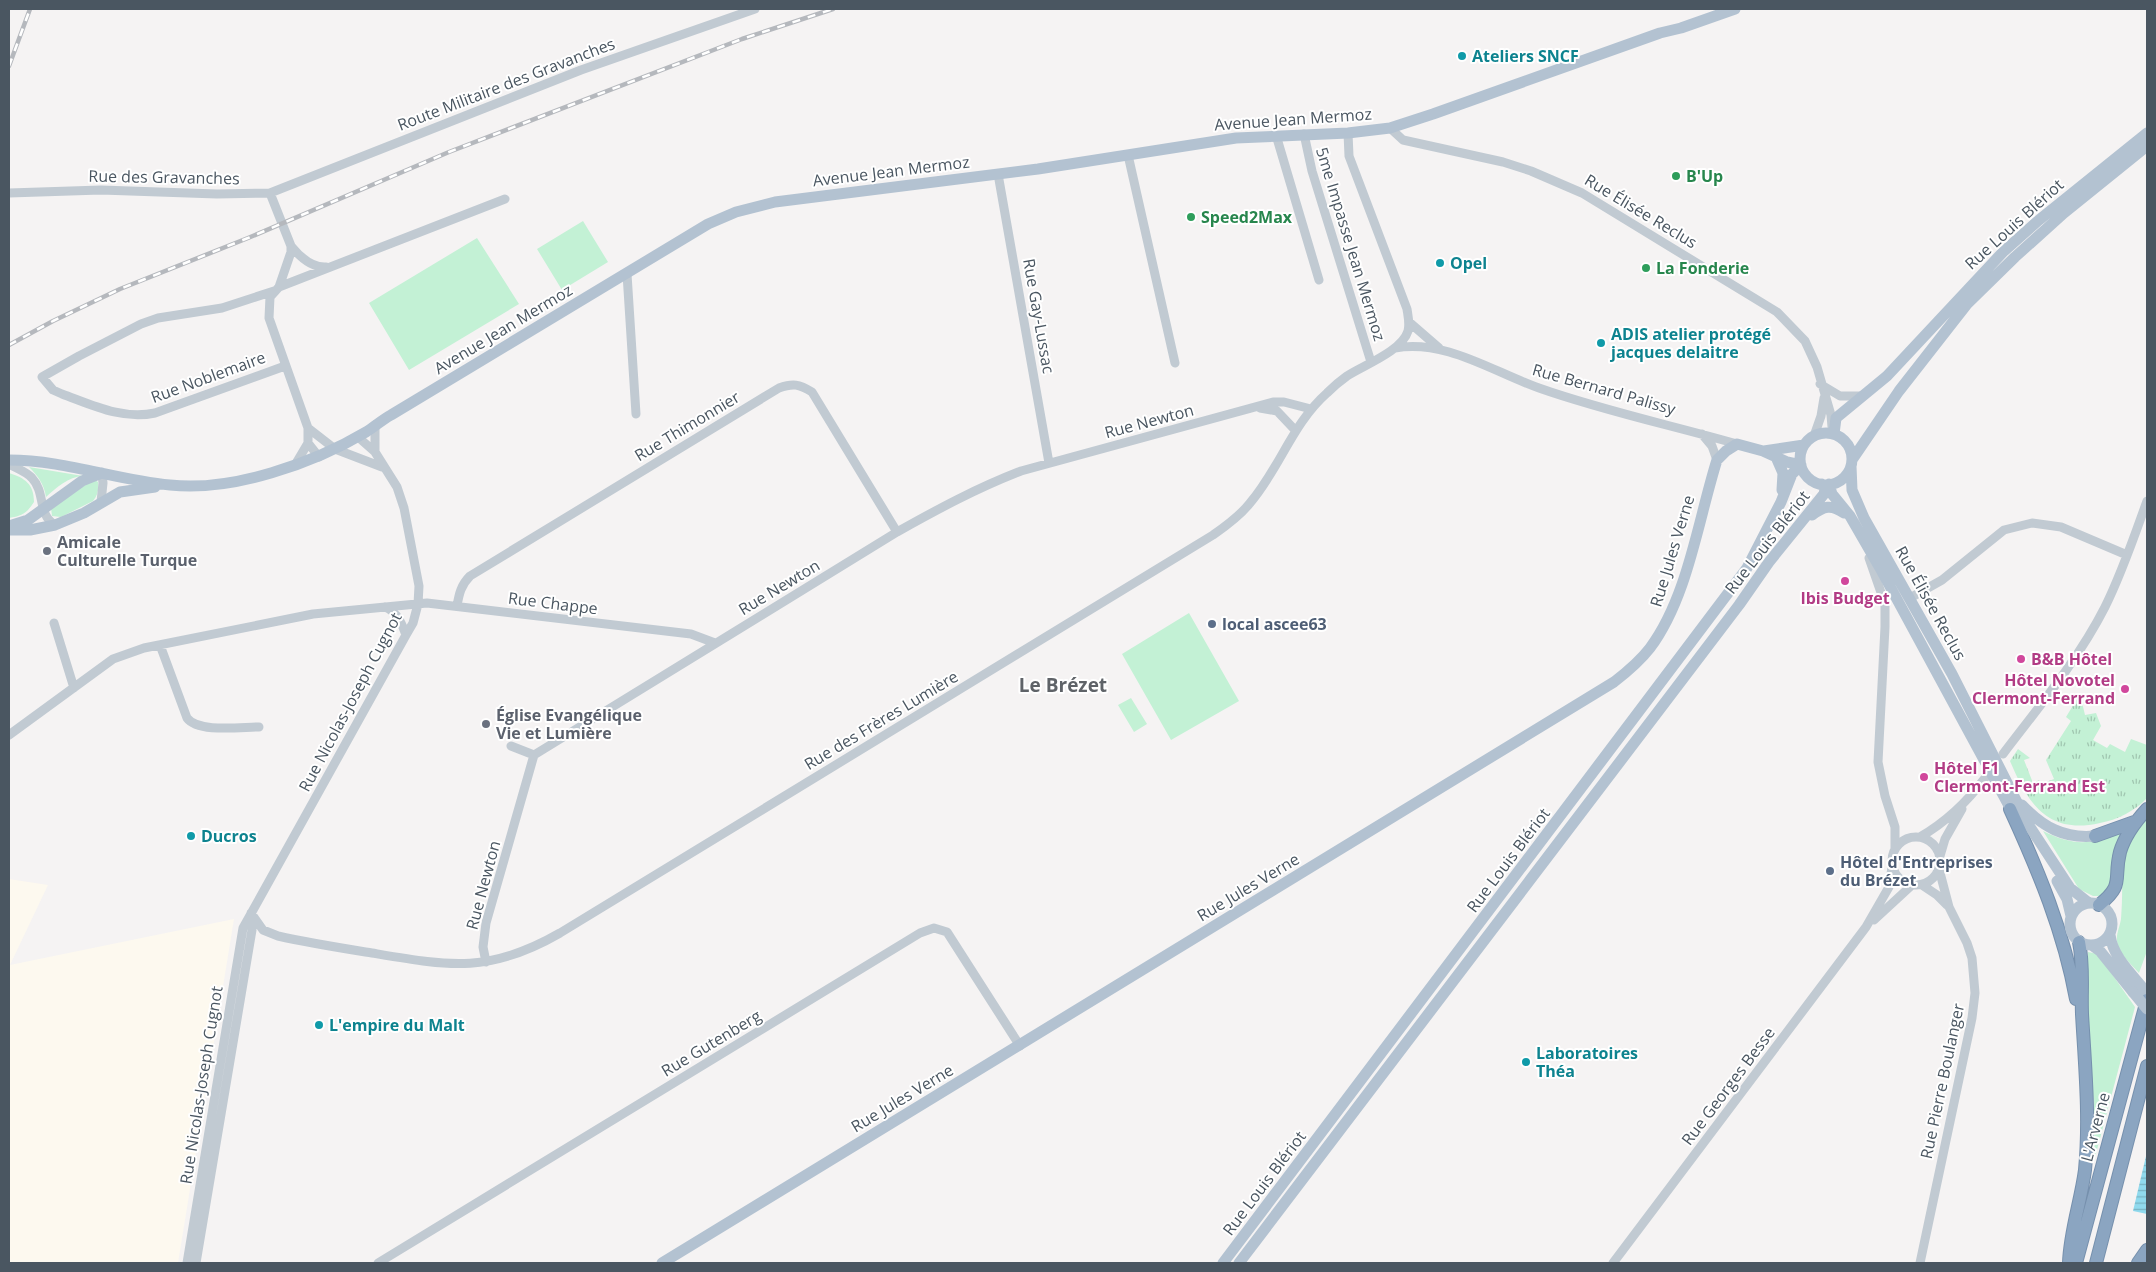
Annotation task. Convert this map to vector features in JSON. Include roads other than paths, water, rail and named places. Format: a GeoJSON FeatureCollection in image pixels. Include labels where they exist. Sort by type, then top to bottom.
{"type":"FeatureCollection","features":[{"type":"Feature","properties":{"kind":"highway"},"geometry":{"type":"LineString","coordinates":[[2013,804],[2057,925],[2076,994],[2087,1068],[2088,1135],[2085,1172],[2070,1246],[2069,1263]]}},
{"type":"Feature","properties":{"kind":"highway"},"geometry":{"type":"LineString","coordinates":[[2094,904],[2114,891],[2120,854],[2134,822],[2147,809]]}},
{"type":"Feature","properties":{"kind":"highway"},"geometry":{"type":"LineString","coordinates":[[2095,836],[2134,822]]}},
{"type":"Feature","properties":{"kind":"highway"},"geometry":{"type":"LineString","coordinates":[[2079,942],[2082,955],[2083,1036]]}},
{"type":"Feature","properties":{"kind":"highway","name":"L'Arverne"},"geometry":{"type":"LineString","coordinates":[[2076,1263],[2147,1000]]}},
{"type":"Feature","properties":{"kind":"highway"},"geometry":{"type":"LineString","coordinates":[[2096,1263],[2147,1066]]}},
{"type":"Feature","properties":{"kind":"highway"},"geometry":{"type":"LineString","coordinates":[[2138,1263],[2147,1250]]}},
{"type":"Feature","properties":{"kind":"main road","name":"Avenue Jean Mermoz"},"geometry":{"type":"LineString","coordinates":[[9,462],[46,462],[171,486],[213,485],[258,476],[318,457],[358,437],[708,224],[752,207],[775,202],[998,174],[1236,138],[1348,133],[1390,128],[1660,33],[1681,28],[1735,9]]}},
{"type":"Feature","properties":{"kind":"main road","name":"Rue Louis Blériot"},"geometry":{"type":"LineString","coordinates":[[1833,434],[1836,418],[1887,376],[2003,252],[2039,220],[2147,133]]}},
{"type":"Feature","properties":{"kind":"main road","name":"Rue Louis Blériot"},"geometry":{"type":"LineString","coordinates":[[1851,463],[1898,391],[1967,304],[2015,257],[2057,220],[2147,146]]}},
{"type":"Feature","properties":{"kind":"main road"},"geometry":{"type":"LineString","coordinates":[[1823,433],[1833,434],[1846,442],[1851,454],[1851,463],[1840,480],[1825,484],[1809,478],[1801,465],[1801,454],[1804,445],[1814,436],[1823,433]]}},
{"type":"Feature","properties":{"kind":"main road"},"geometry":{"type":"LineString","coordinates":[[1717,460],[1737,444]]}},
{"type":"Feature","properties":{"kind":"main road","name":"Rue Bernard Palissy"},"geometry":{"type":"LineString","coordinates":[[1737,444],[1762,451],[1787,462],[1801,465]]}},
{"type":"Feature","properties":{"kind":"main road","name":"Rue Bernard Palissy"},"geometry":{"type":"LineString","coordinates":[[1762,451],[1804,445]]}},
{"type":"Feature","properties":{"kind":"main road"},"geometry":{"type":"LineString","coordinates":[[1776,457],[1783,473],[1784,484],[1781,502]]}},
{"type":"Feature","properties":{"kind":"main road","name":"Rue Jules Verne"},"geometry":{"type":"LineString","coordinates":[[662,1263],[1592,697],[1633,667],[1650,648],[1674,607],[1717,460]]}},
{"type":"Feature","properties":{"kind":"main road","name":"Rue Élisée Reclus"},"geometry":{"type":"LineString","coordinates":[[1851,463],[1852,490],[1855,501],[1910,598],[2013,804],[2070,888],[2094,904]]}},
{"type":"Feature","properties":{"kind":"main road","name":"Rue Louis Blériot"},"geometry":{"type":"LineString","coordinates":[[1223,1263],[1747,568],[1781,502],[1792,474],[1801,465]]}},
{"type":"Feature","properties":{"kind":"main road"},"geometry":{"type":"LineString","coordinates":[[9,526],[28,520],[82,481],[102,473]]}},
{"type":"Feature","properties":{"kind":"main road","name":"Rue Louis Blériot"},"geometry":{"type":"LineString","coordinates":[[1240,1263],[1739,605],[1768,562],[1824,494],[1825,484]]}},
{"type":"Feature","properties":{"kind":"main road","name":"Rue Élisée Reclus"},"geometry":{"type":"LineString","coordinates":[[1825,484],[1850,516],[2059,883],[2067,899],[2071,916]]}},
{"type":"Feature","properties":{"kind":"main road"},"geometry":{"type":"LineString","coordinates":[[9,530],[30,530],[55,525],[84,513],[125,490],[171,486]]}},
{"type":"Feature","properties":{"kind":"main road"},"geometry":{"type":"LineString","coordinates":[[1768,562],[1812,514],[1824,507],[1830,506],[1850,516]]}},
{"type":"Feature","properties":{"kind":"main road"},"geometry":{"type":"LineString","coordinates":[[2013,804],[2049,828],[2071,836],[2095,836]]}},
{"type":"Feature","properties":{"kind":"main road"},"geometry":{"type":"LineString","coordinates":[[2147,993],[2117,957],[2113,949],[2110,935],[2112,928],[2110,914],[2094,904],[2078,907],[2071,916],[2070,930],[2079,942],[2093,946],[2100,952],[2147,1009]]}},
{"type":"Feature","properties":{"kind":"main road"},"geometry":{"type":"LineString","coordinates":[[2093,946],[2100,944],[2110,935]]}},
{"type":"Feature","properties":{"kind":"street","name":"Route Militaire des Gravanches"},"geometry":{"type":"LineString","coordinates":[[270,193],[580,70],[755,9]]}},
{"type":"Feature","properties":{"kind":"street","name":"Rue Élisée Reclus"},"geometry":{"type":"LineString","coordinates":[[1390,128],[1395,135],[1403,140],[1503,162],[1532,171],[1582,193],[1777,312],[1805,341],[1816,366],[1831,415],[1833,434]]}},
{"type":"Feature","properties":{"kind":"street"},"geometry":{"type":"LineString","coordinates":[[1348,133],[1349,156],[1407,309],[1409,322]]}},
{"type":"Feature","properties":{"kind":"street","name":"5me Impasse Jean Mermoz"},"geometry":{"type":"LineString","coordinates":[[1304,134],[1312,171],[1371,362]]}},
{"type":"Feature","properties":{"kind":"street"},"geometry":{"type":"LineString","coordinates":[[1276,135],[1319,280]]}},
{"type":"Feature","properties":{"kind":"street"},"geometry":{"type":"LineString","coordinates":[[1128,155],[1175,363]]}},
{"type":"Feature","properties":{"kind":"street","name":"Rue Gay-Lussac"},"geometry":{"type":"LineString","coordinates":[[998,174],[1049,463]]}},
{"type":"Feature","properties":{"kind":"street","name":"Rue des Gravanches"},"geometry":{"type":"LineString","coordinates":[[9,193],[101,190],[217,194],[270,193]]}},
{"type":"Feature","properties":{"kind":"street"},"geometry":{"type":"LineString","coordinates":[[270,193],[290,243],[296,252],[314,265],[332,266]]}},
{"type":"Feature","properties":{"kind":"street"},"geometry":{"type":"LineString","coordinates":[[276,289],[505,199]]}},
{"type":"Feature","properties":{"kind":"street"},"geometry":{"type":"LineString","coordinates":[[290,243],[291,257],[276,289],[270,297],[269,318],[308,428],[308,444],[295,465]]}},
{"type":"Feature","properties":{"kind":"street"},"geometry":{"type":"LineString","coordinates":[[627,274],[636,414]]}},
{"type":"Feature","properties":{"kind":"street","name":"Rue Noblemaire"},"geometry":{"type":"LineString","coordinates":[[276,289],[222,308],[158,318],[141,324],[79,356],[42,378],[54,390],[62,394],[118,413],[139,416],[155,413],[285,366]]}},
{"type":"Feature","properties":{"kind":"street","name":"Rue Bernard Palissy"},"geometry":{"type":"LineString","coordinates":[[1409,322],[1439,348]]}},
{"type":"Feature","properties":{"kind":"street","name":"Rue des Frères Lumière"},"geometry":{"type":"LineString","coordinates":[[250,935],[278,936],[431,962],[464,965],[486,962],[516,954],[546,941],[1213,535],[1250,504],[1264,485],[1295,430],[1311,409],[1348,376],[1393,349],[1401,342],[1408,333],[1409,322]]}},
{"type":"Feature","properties":{"kind":"street","name":"Rue Bernard Palissy"},"geometry":{"type":"LineString","coordinates":[[1393,349],[1412,345],[1439,348],[1540,389],[1737,444]]}},
{"type":"Feature","properties":{"kind":"street","name":"Rue Thimonnier"},"geometry":{"type":"LineString","coordinates":[[457,606],[460,590],[470,576],[779,388],[791,384],[802,385],[812,392],[897,532]]}},
{"type":"Feature","properties":{"kind":"street"},"geometry":{"type":"LineString","coordinates":[[1820,384],[1840,396],[1862,396]]}},
{"type":"Feature","properties":{"kind":"street","name":"Rue Élisée Reclus"},"geometry":{"type":"LineString","coordinates":[[1814,436],[1821,416],[1824,395]]}},
{"type":"Feature","properties":{"kind":"street","name":"Rue Newton"},"geometry":{"type":"LineString","coordinates":[[486,962],[483,947],[486,923],[534,755],[897,532],[954,499],[980,487],[1021,471],[1049,463],[1279,402],[1311,409]]}},
{"type":"Feature","properties":{"kind":"street","name":"Rue Newton"},"geometry":{"type":"LineString","coordinates":[[1255,408],[1268,408],[1277,411],[1295,430]]}},
{"type":"Feature","properties":{"kind":"street","name":"Rue Nicolas-Joseph Cugnot"},"geometry":{"type":"LineString","coordinates":[[375,425],[375,452]]}},
{"type":"Feature","properties":{"kind":"street"},"geometry":{"type":"LineString","coordinates":[[308,428],[335,449],[382,466]]}},
{"type":"Feature","properties":{"kind":"street"},"geometry":{"type":"LineString","coordinates":[[1702,434],[1712,446],[1717,460]]}},
{"type":"Feature","properties":{"kind":"street","name":"Rue Nicolas-Joseph Cugnot"},"geometry":{"type":"LineString","coordinates":[[187,1263],[243,928],[406,635],[418,604],[419,586],[404,508],[397,487],[382,466],[375,452],[358,437]]}},
{"type":"Feature","properties":{"kind":"street"},"geometry":{"type":"LineString","coordinates":[[308,444],[318,457]]}},
{"type":"Feature","properties":{"kind":"street","name":"Avenue Jean Mermoz"},"geometry":{"type":"LineString","coordinates":[[9,462],[31,476],[39,488],[42,510]]}},
{"type":"Feature","properties":{"kind":"street"},"geometry":{"type":"LineString","coordinates":[[101,502],[104,483],[102,473]]}},
{"type":"Feature","properties":{"kind":"street"},"geometry":{"type":"LineString","coordinates":[[2002,754],[2082,645],[2104,608],[2127,555],[2147,501]]}},
{"type":"Feature","properties":{"kind":"street"},"geometry":{"type":"LineString","coordinates":[[42,510],[48,521],[55,525]]}},
{"type":"Feature","properties":{"kind":"street"},"geometry":{"type":"LineString","coordinates":[[1910,598],[1942,580],[2004,530],[2032,523],[2061,527],[2127,555]]}},
{"type":"Feature","properties":{"kind":"street"},"geometry":{"type":"LineString","coordinates":[[1856,528],[1874,570],[1885,604],[1878,762],[1885,796],[1895,828],[1895,848],[1892,857],[1892,867],[1900,879],[1917,885],[1931,881],[1940,869],[1940,856],[1945,839],[1966,802],[1985,778]]}},
{"type":"Feature","properties":{"kind":"street","name":"Rue Chappe"},"geometry":{"type":"LineString","coordinates":[[9,736],[113,659],[160,645],[313,614],[418,604],[457,606],[691,634],[715,643]]}},
{"type":"Feature","properties":{"kind":"street"},"geometry":{"type":"LineString","coordinates":[[385,607],[394,611],[406,635]]}},
{"type":"Feature","properties":{"kind":"street"},"geometry":{"type":"LineString","coordinates":[[54,623],[74,688]]}},
{"type":"Feature","properties":{"kind":"street"},"geometry":{"type":"LineString","coordinates":[[160,645],[190,723],[202,727],[258,727]]}},
{"type":"Feature","properties":{"kind":"street"},"geometry":{"type":"LineString","coordinates":[[511,746],[534,755]]}},
{"type":"Feature","properties":{"kind":"street"},"geometry":{"type":"LineString","coordinates":[[1895,848],[1902,841],[1935,829],[1966,802]]}},
{"type":"Feature","properties":{"kind":"street"},"geometry":{"type":"LineString","coordinates":[[1895,828],[1933,843],[1940,856]]}},
{"type":"Feature","properties":{"kind":"street","name":"Rue Georges Besse"},"geometry":{"type":"LineString","coordinates":[[1613,1263],[1866,927],[1889,887],[1892,867]]}},
{"type":"Feature","properties":{"kind":"street","name":"Rue Pierre Boulanger"},"geometry":{"type":"LineString","coordinates":[[1920,1263],[1974,1003],[1975,986],[1972,958],[1967,943],[1949,907],[1940,869]]}},
{"type":"Feature","properties":{"kind":"street","name":"Rue Georges Besse"},"geometry":{"type":"LineString","coordinates":[[1866,927],[1917,885]]}},
{"type":"Feature","properties":{"kind":"street","name":"Rue Pierre Boulanger"},"geometry":{"type":"LineString","coordinates":[[1917,885],[1937,895],[1949,907]]}},
{"type":"Feature","properties":{"kind":"street","name":"Rue des Frères Lumière"},"geometry":{"type":"LineString","coordinates":[[251,913],[263,930],[278,936]]}},
{"type":"Feature","properties":{"kind":"street","name":"Rue Nicolas-Joseph Cugnot"},"geometry":{"type":"LineString","coordinates":[[196,1263],[250,935],[251,913]]}},
{"type":"Feature","properties":{"kind":"street","name":"Rue Gutenberg"},"geometry":{"type":"LineString","coordinates":[[378,1263],[920,932],[934,928],[946,932],[953,940],[1020,1046]]}},
{"type":"Feature","properties":{"kind":"water"},"geometry":{"type":"Polygon","coordinates":[[[2147,1152],[2147,1214],[2133,1211],[2147,1152]]]}},
{"type":"Feature","properties":{"kind":"railway"},"geometry":{"type":"LineString","coordinates":[[9,66],[30,9]]}},
{"type":"Feature","properties":{"kind":"railway"},"geometry":{"type":"LineString","coordinates":[[9,345],[53,321],[120,289],[248,238],[449,152],[742,39],[833,9]]}},
{"type":"Feature","properties":{"kind":"place","name":"Ateliers SNCF"},"geometry":{"type":"Point","coordinates":[1462,56]}},
{"type":"Feature","properties":{"kind":"place","name":"B'Up"},"geometry":{"type":"Point","coordinates":[1676,176]}},
{"type":"Feature","properties":{"kind":"place","name":"Speed2Max"},"geometry":{"type":"Point","coordinates":[1191,217]}},
{"type":"Feature","properties":{"kind":"place","name":"Opel"},"geometry":{"type":"Point","coordinates":[1440,263]}},
{"type":"Feature","properties":{"kind":"place","name":"La Fonderie"},"geometry":{"type":"Point","coordinates":[1646,268]}},
{"type":"Feature","properties":{"kind":"place","name":"ADIS atelier protégé jacques delaitre"},"geometry":{"type":"Point","coordinates":[1601,343]}},
{"type":"Feature","properties":{"kind":"place","name":"Amicale Culturelle Turque"},"geometry":{"type":"Point","coordinates":[47,551]}},
{"type":"Feature","properties":{"kind":"place","name":"Ibis Budget"},"geometry":{"type":"Point","coordinates":[1845,581]}},
{"type":"Feature","properties":{"kind":"place","name":"local ascee63"},"geometry":{"type":"Point","coordinates":[1212,624]}},
{"type":"Feature","properties":{"kind":"place","name":"B&B Hôtel"},"geometry":{"type":"Point","coordinates":[2021,659]}},
{"type":"Feature","properties":{"kind":"place","name":"Hôtel Novotel Clermont-Ferrand"},"geometry":{"type":"Point","coordinates":[2125,689]}},
{"type":"Feature","properties":{"kind":"place","name":"Église Evangélique Vie et Lumière"},"geometry":{"type":"Point","coordinates":[486,724]}},
{"type":"Feature","properties":{"kind":"place","name":"Hôtel F1 Clermont-Ferrand Est"},"geometry":{"type":"Point","coordinates":[1924,777]}},
{"type":"Feature","properties":{"kind":"place","name":"Ducros"},"geometry":{"type":"Point","coordinates":[191,836]}},
{"type":"Feature","properties":{"kind":"place","name":"Hôtel d'Entreprises du Brézet"},"geometry":{"type":"Point","coordinates":[1830,871]}},
{"type":"Feature","properties":{"kind":"place","name":"L'empire du Malt"},"geometry":{"type":"Point","coordinates":[319,1025]}},
{"type":"Feature","properties":{"kind":"place","name":"Laboratoires Théa"},"geometry":{"type":"Point","coordinates":[1526,1062]}},
{"type":"Feature","properties":{"kind":"district","name":"Le Brézet"},"geometry":{"type":"Point","coordinates":[1063,685]}}]}
